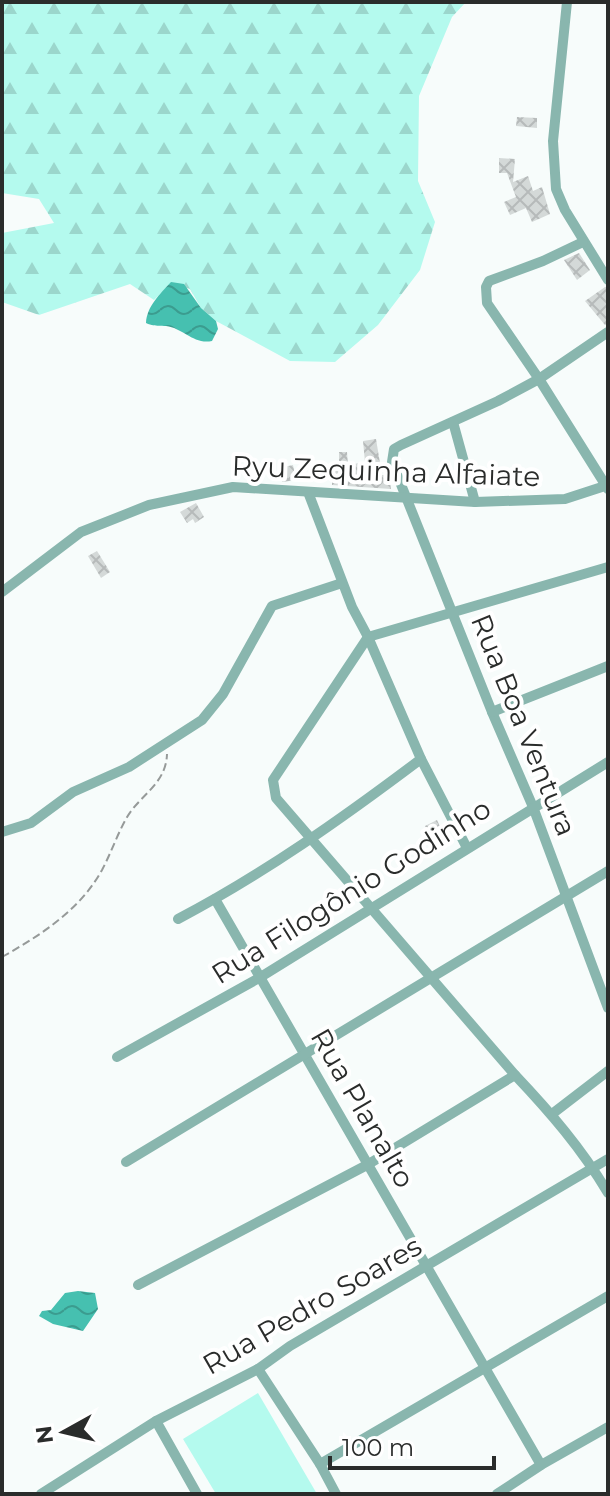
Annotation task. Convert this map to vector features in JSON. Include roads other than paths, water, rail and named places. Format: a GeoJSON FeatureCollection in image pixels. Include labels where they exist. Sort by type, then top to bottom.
{"type":"FeatureCollection","features":[{"type":"Feature","properties":{"kind":"street"},"geometry":{"type":"LineString","coordinates":[[567,2],[553,169],[556,189],[583,242],[608,280]]}},
{"type":"Feature","properties":{"kind":"street"},"geometry":{"type":"LineString","coordinates":[[583,242],[489,281],[486,287],[487,303],[607,487]]}},
{"type":"Feature","properties":{"kind":"street"},"geometry":{"type":"LineString","coordinates":[[475,502],[453,422],[539,379],[608,332]]}},
{"type":"Feature","properties":{"kind":"street","name":"Rua Boa Ventura"},"geometry":{"type":"LineString","coordinates":[[453,422],[394,449],[392,462],[533,807],[608,1008]]}},
{"type":"Feature","properties":{"kind":"street","name":"Ryu Zequinha Alfaiate"},"geometry":{"type":"LineString","coordinates":[[2,592],[81,532],[149,505],[233,487],[475,502],[565,499],[607,487]]}},
{"type":"Feature","properties":{"kind":"street"},"geometry":{"type":"LineString","coordinates":[[308,492],[342,583],[421,759],[467,848]]}},
{"type":"Feature","properties":{"kind":"street"},"geometry":{"type":"LineString","coordinates":[[608,567],[368,637],[273,780],[276,798],[552,1114],[593,1167],[608,1193]]}},
{"type":"Feature","properties":{"kind":"street"},"geometry":{"type":"LineString","coordinates":[[2,832],[31,823],[73,792],[129,767],[202,720],[223,694],[272,606],[342,583]]}},
{"type":"Feature","properties":{"kind":"street"},"geometry":{"type":"LineString","coordinates":[[492,712],[608,666]]}},
{"type":"Feature","properties":{"kind":"street"},"geometry":{"type":"LineString","coordinates":[[178,919],[310,838],[421,759]]}},
{"type":"Feature","properties":{"kind":"street","name":"Rua Filogônio Godinho"},"geometry":{"type":"LineString","coordinates":[[117,1057],[259,978],[608,762]]}},
{"type":"Feature","properties":{"kind":"street"},"geometry":{"type":"LineString","coordinates":[[126,1162],[608,871]]}},
{"type":"Feature","properties":{"kind":"street","name":"Rua Planalto"},"geometry":{"type":"LineString","coordinates":[[215,899],[541,1465]]}},
{"type":"Feature","properties":{"kind":"street"},"geometry":{"type":"LineString","coordinates":[[552,1114],[608,1071]]}},
{"type":"Feature","properties":{"kind":"street"},"geometry":{"type":"LineString","coordinates":[[138,1285],[367,1165],[515,1075]]}},
{"type":"Feature","properties":{"kind":"street","name":"Rua Pedro Soares"},"geometry":{"type":"LineString","coordinates":[[41,1494],[60,1489],[156,1421],[258,1369],[290,1346],[608,1159]]}},
{"type":"Feature","properties":{"kind":"street"},"geometry":{"type":"LineString","coordinates":[[320,1464],[608,1296]]}},
{"type":"Feature","properties":{"kind":"street"},"geometry":{"type":"LineString","coordinates":[[258,1369],[336,1494]]}},
{"type":"Feature","properties":{"kind":"street"},"geometry":{"type":"LineString","coordinates":[[156,1421],[197,1494]]}},
{"type":"Feature","properties":{"kind":"street"},"geometry":{"type":"LineString","coordinates":[[497,1494],[608,1427]]}},
{"type":"Feature","properties":{"kind":"water"},"geometry":{"type":"Polygon","coordinates":[[[171,282],[184,284],[201,308],[216,321],[218,329],[212,341],[200,341],[172,327],[146,323],[151,306],[171,282]]]}},
{"type":"Feature","properties":{"kind":"water"},"geometry":{"type":"Polygon","coordinates":[[[65,1293],[95,1293],[98,1309],[83,1331],[53,1324],[39,1316],[42,1311],[51,1310],[65,1293]]]}}]}
